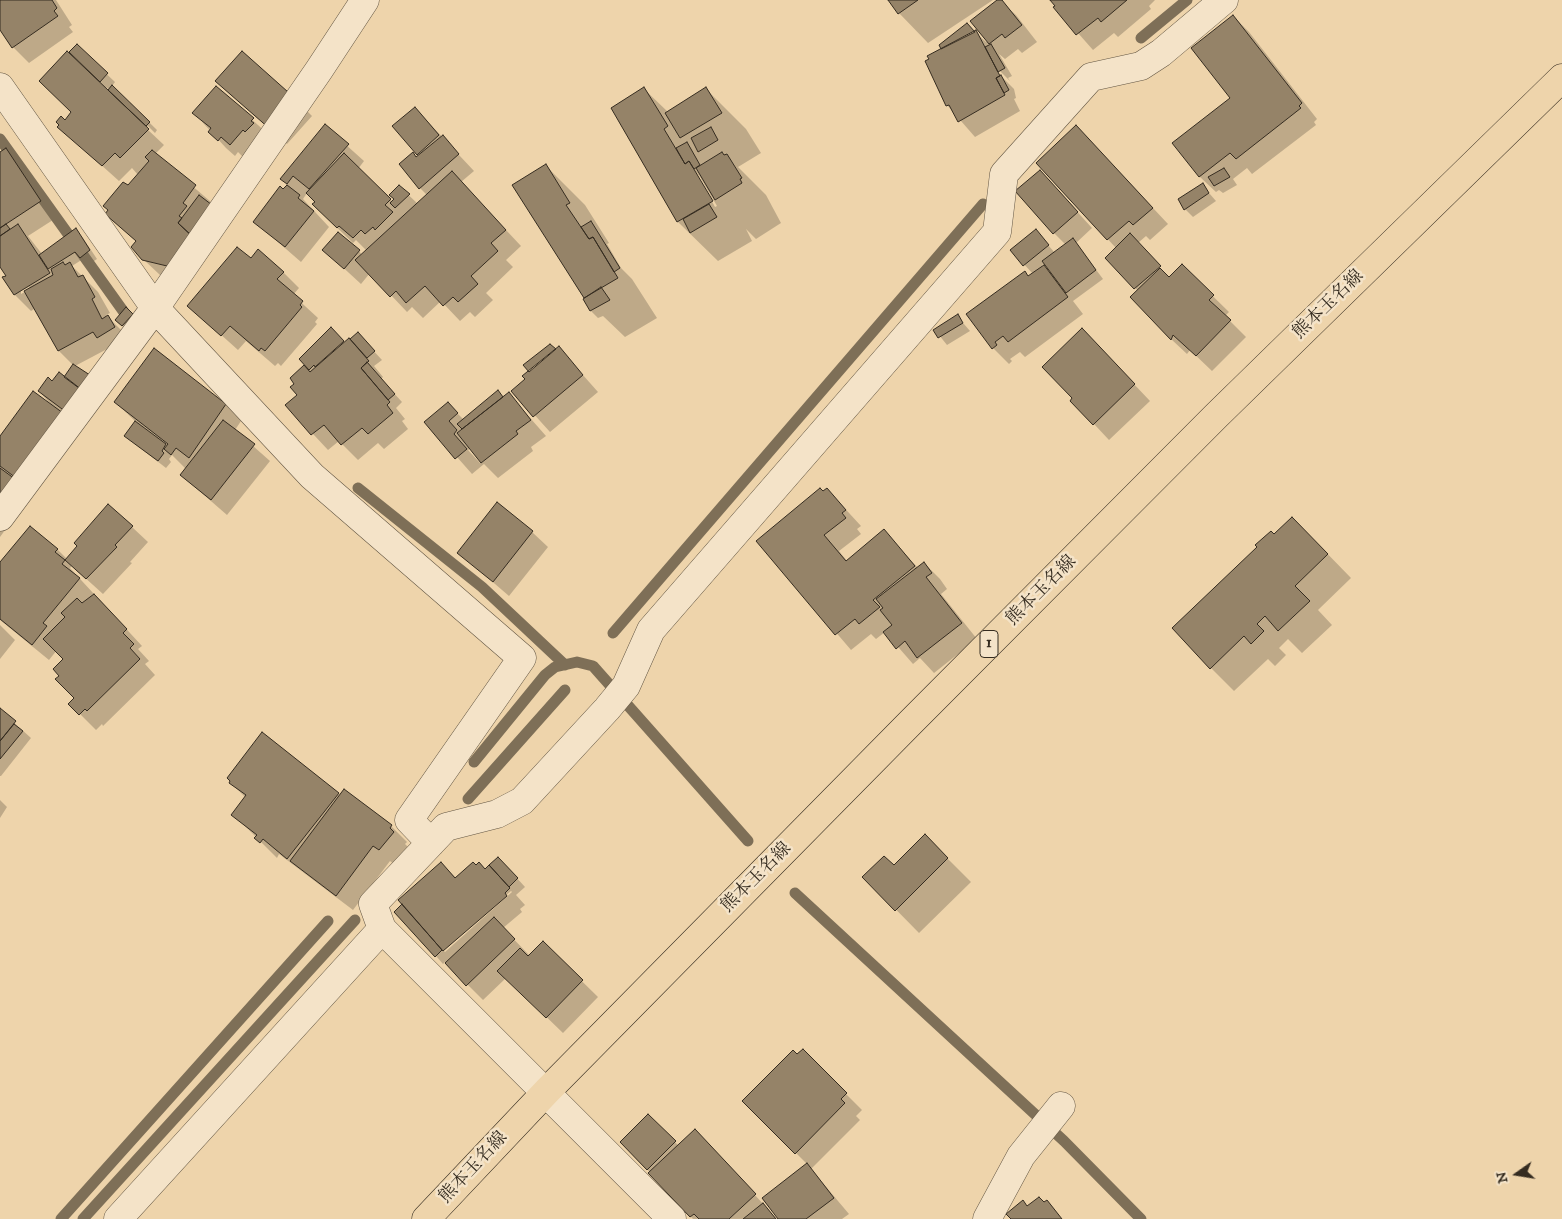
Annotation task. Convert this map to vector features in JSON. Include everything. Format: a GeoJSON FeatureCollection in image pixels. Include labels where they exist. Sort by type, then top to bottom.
{"type":"FeatureCollection","features":[{"type":"Feature","properties":{"kind":"main road","name":"熊本玉名線"},"geometry":{"type":"LineString","coordinates":[[426,1219],[547,1092],[1216,416],[1562,78]]}},
{"type":"Feature","properties":{"kind":"street"},"geometry":{"type":"LineString","coordinates":[[0,516],[155,308],[365,0]]}},
{"type":"Feature","properties":{"kind":"street"},"geometry":{"type":"LineString","coordinates":[[672,1219],[382,929],[373,904],[446,828],[497,814],[522,801],[607,709],[626,686],[650,630],[997,232],[1004,174],[1090,77],[1142,66],[1161,53],[1224,0]]}},
{"type":"Feature","properties":{"kind":"street"},"geometry":{"type":"LineString","coordinates":[[0,87],[155,308],[312,476],[522,658],[409,820],[431,843]]}},
{"type":"Feature","properties":{"kind":"street"},"geometry":{"type":"LineString","coordinates":[[118,1219],[382,929]]}},
{"type":"Feature","properties":{"kind":"street"},"geometry":{"type":"LineString","coordinates":[[987,1219],[1021,1156],[1050,1119]]}},
{"type":"Feature","properties":{"kind":"building"},"geometry":{"type":"Polygon","coordinates":[[[0,0],[52,0],[57,8],[54,11],[58,16],[12,48],[0,30],[0,0]]]}},
{"type":"Feature","properties":{"kind":"building"},"geometry":{"type":"Polygon","coordinates":[[[888,0],[918,0],[898,14],[888,0]]]}},
{"type":"Feature","properties":{"kind":"building"},"geometry":{"type":"Polygon","coordinates":[[[997,0],[1002,0],[1022,25],[1005,38],[1002,34],[989,44],[970,21],[997,0]]]}},
{"type":"Feature","properties":{"kind":"building"},"geometry":{"type":"Polygon","coordinates":[[[1050,0],[1127,0],[1101,22],[1098,18],[1076,35],[1053,7],[1055,6],[1050,0]]]}},
{"type":"Feature","properties":{"kind":"building"},"geometry":{"type":"Polygon","coordinates":[[[1233,15],[1302,103],[1299,106],[1301,108],[1236,159],[1230,153],[1199,177],[1172,143],[1230,98],[1191,48],[1233,15]]]}},
{"type":"Feature","properties":{"kind":"building"},"geometry":{"type":"Polygon","coordinates":[[[967,23],[975,32],[941,49],[939,45],[967,23]]]}},
{"type":"Feature","properties":{"kind":"building"},"geometry":{"type":"Polygon","coordinates":[[[976,30],[1000,76],[996,78],[1005,95],[958,122],[949,105],[946,106],[925,61],[929,59],[927,56],[976,30]]]}},
{"type":"Feature","properties":{"kind":"building"},"geometry":{"type":"Polygon","coordinates":[[[77,44],[108,73],[100,82],[69,52],[77,44]]]}},
{"type":"Feature","properties":{"kind":"building"},"geometry":{"type":"Polygon","coordinates":[[[991,44],[1005,68],[998,72],[985,47],[991,44]]]}},
{"type":"Feature","properties":{"kind":"building"},"geometry":{"type":"Polygon","coordinates":[[[67,51],[149,129],[120,158],[115,153],[102,166],[57,127],[59,125],[56,122],[61,116],[65,120],[71,112],[39,81],[67,51]]]}},
{"type":"Feature","properties":{"kind":"building"},"geometry":{"type":"Polygon","coordinates":[[[242,51],[297,100],[270,129],[215,81],[242,51]]]}},
{"type":"Feature","properties":{"kind":"building"},"geometry":{"type":"Polygon","coordinates":[[[1001,75],[1009,90],[1004,93],[996,78],[1001,75]]]}},
{"type":"Feature","properties":{"kind":"building"},"geometry":{"type":"Polygon","coordinates":[[[112,85],[150,122],[146,126],[108,90],[112,85]]]}},
{"type":"Feature","properties":{"kind":"building"},"geometry":{"type":"Polygon","coordinates":[[[216,86],[254,118],[251,121],[254,123],[245,132],[243,130],[230,145],[221,137],[218,141],[208,132],[211,128],[192,113],[216,86]]]}},
{"type":"Feature","properties":{"kind":"building"},"geometry":{"type":"Polygon","coordinates":[[[644,87],[668,126],[664,129],[685,164],[689,161],[713,201],[677,222],[611,108],[644,87]]]}},
{"type":"Feature","properties":{"kind":"building"},"geometry":{"type":"Polygon","coordinates":[[[706,87],[722,113],[680,138],[665,113],[706,87]]]}},
{"type":"Feature","properties":{"kind":"building"},"geometry":{"type":"Polygon","coordinates":[[[415,107],[439,135],[417,155],[392,126],[415,107]]]}},
{"type":"Feature","properties":{"kind":"building"},"geometry":{"type":"Polygon","coordinates":[[[325,124],[349,144],[309,189],[293,176],[287,184],[280,179],[325,124]]]}},
{"type":"Feature","properties":{"kind":"building"},"geometry":{"type":"Polygon","coordinates":[[[1076,125],[1153,208],[1133,225],[1129,221],[1107,240],[1036,163],[1076,125]]]}},
{"type":"Feature","properties":{"kind":"building"},"geometry":{"type":"Polygon","coordinates":[[[711,127],[718,140],[698,152],[691,138],[711,127]]]}},
{"type":"Feature","properties":{"kind":"building"},"geometry":{"type":"Polygon","coordinates":[[[443,135],[459,154],[419,189],[399,164],[413,152],[416,157],[443,135]]]}},
{"type":"Feature","properties":{"kind":"building"},"geometry":{"type":"Polygon","coordinates":[[[687,142],[700,165],[694,169],[689,161],[685,164],[676,148],[687,142]]]}},
{"type":"Feature","properties":{"kind":"building"},"geometry":{"type":"Polygon","coordinates":[[[6,148],[41,201],[0,228],[0,152],[6,148]]]}},
{"type":"Feature","properties":{"kind":"building"},"geometry":{"type":"Polygon","coordinates":[[[152,150],[196,185],[183,203],[187,206],[179,216],[182,218],[178,223],[193,237],[167,266],[142,260],[131,247],[136,241],[105,214],[108,210],[103,206],[123,182],[128,185],[149,161],[145,157],[152,150]]]}},
{"type":"Feature","properties":{"kind":"building"},"geometry":{"type":"Polygon","coordinates":[[[722,152],[724,155],[727,154],[742,178],[740,179],[742,183],[715,200],[696,168],[722,152]]]}},
{"type":"Feature","properties":{"kind":"building"},"geometry":{"type":"Polygon","coordinates":[[[344,153],[391,199],[385,205],[393,212],[375,230],[373,227],[365,234],[361,230],[353,238],[339,226],[337,228],[312,204],[315,202],[306,193],[344,153]]]}},
{"type":"Feature","properties":{"kind":"building"},"geometry":{"type":"Polygon","coordinates":[[[546,164],[570,203],[566,205],[589,239],[593,237],[618,278],[584,298],[512,185],[546,164]]]}},
{"type":"Feature","properties":{"kind":"building"},"geometry":{"type":"Polygon","coordinates":[[[1224,168],[1230,177],[1214,186],[1208,177],[1224,168]]]}},
{"type":"Feature","properties":{"kind":"building"},"geometry":{"type":"Polygon","coordinates":[[[1040,170],[1078,212],[1053,234],[1015,191],[1040,170]]]}},
{"type":"Feature","properties":{"kind":"building"},"geometry":{"type":"Polygon","coordinates":[[[452,171],[506,230],[491,243],[498,251],[471,276],[478,284],[458,302],[453,297],[443,306],[425,286],[406,303],[396,291],[390,297],[355,260],[452,171]]]}},
{"type":"Feature","properties":{"kind":"building"},"geometry":{"type":"Polygon","coordinates":[[[1203,183],[1209,193],[1184,210],[1178,199],[1203,183]]]}},
{"type":"Feature","properties":{"kind":"building"},"geometry":{"type":"Polygon","coordinates":[[[287,185],[300,195],[298,198],[314,211],[285,247],[253,222],[280,186],[283,189],[287,185]]]}},
{"type":"Feature","properties":{"kind":"building"},"geometry":{"type":"Polygon","coordinates":[[[399,185],[410,194],[395,208],[390,203],[394,199],[389,195],[399,185]]]}},
{"type":"Feature","properties":{"kind":"building"},"geometry":{"type":"Polygon","coordinates":[[[199,195],[216,208],[193,237],[178,223],[199,195]]]}},
{"type":"Feature","properties":{"kind":"building"},"geometry":{"type":"Polygon","coordinates":[[[709,204],[717,217],[690,233],[683,219],[709,204]]]}},
{"type":"Feature","properties":{"kind":"building"},"geometry":{"type":"Polygon","coordinates":[[[591,221],[620,268],[614,272],[593,237],[589,239],[581,227],[591,221]]]}},
{"type":"Feature","properties":{"kind":"building"},"geometry":{"type":"Polygon","coordinates":[[[6,224],[10,229],[0,236],[0,228],[6,224]]]}},
{"type":"Feature","properties":{"kind":"building"},"geometry":{"type":"Polygon","coordinates":[[[18,224],[50,273],[14,295],[2,277],[6,276],[0,267],[0,236],[18,224]]]}},
{"type":"Feature","properties":{"kind":"building"},"geometry":{"type":"Polygon","coordinates":[[[76,228],[90,250],[80,258],[75,252],[48,269],[39,255],[76,228]]]}},
{"type":"Feature","properties":{"kind":"building"},"geometry":{"type":"Polygon","coordinates":[[[1036,229],[1049,245],[1023,266],[1010,250],[1036,229]]]}},
{"type":"Feature","properties":{"kind":"building"},"geometry":{"type":"Polygon","coordinates":[[[338,232],[360,250],[344,269],[322,250],[338,232]]]}},
{"type":"Feature","properties":{"kind":"building"},"geometry":{"type":"Polygon","coordinates":[[[1130,233],[1161,266],[1134,289],[1105,258],[1130,233]]]}},
{"type":"Feature","properties":{"kind":"building"},"geometry":{"type":"Polygon","coordinates":[[[1073,238],[1096,270],[1066,293],[1042,261],[1073,238]]]}},
{"type":"Feature","properties":{"kind":"building"},"geometry":{"type":"Polygon","coordinates":[[[237,247],[251,258],[258,249],[284,272],[277,279],[303,301],[300,305],[302,307],[265,351],[261,348],[259,351],[230,326],[221,336],[187,306],[237,247]]]}},
{"type":"Feature","properties":{"kind":"building"},"geometry":{"type":"Polygon","coordinates":[[[63,262],[65,265],[70,262],[78,277],[83,275],[95,297],[92,299],[102,319],[108,315],[115,327],[97,338],[93,332],[58,351],[24,291],[53,275],[51,269],[63,262]]]}},
{"type":"Feature","properties":{"kind":"building"},"geometry":{"type":"Polygon","coordinates":[[[1182,264],[1214,295],[1209,300],[1231,320],[1196,356],[1173,335],[1171,340],[1130,297],[1160,268],[1169,277],[1182,264]]]}},
{"type":"Feature","properties":{"kind":"building"},"geometry":{"type":"Polygon","coordinates":[[[1044,265],[1068,297],[1008,342],[1003,336],[995,342],[997,345],[992,349],[966,314],[1025,271],[1028,276],[1044,265]]]}},
{"type":"Feature","properties":{"kind":"building"},"geometry":{"type":"Polygon","coordinates":[[[601,287],[610,300],[590,311],[583,299],[601,287]]]}},
{"type":"Feature","properties":{"kind":"building"},"geometry":{"type":"Polygon","coordinates":[[[126,307],[133,314],[122,326],[115,320],[126,307]]]}},
{"type":"Feature","properties":{"kind":"building"},"geometry":{"type":"Polygon","coordinates":[[[958,314],[963,323],[938,338],[933,330],[958,314]]]}},
{"type":"Feature","properties":{"kind":"building"},"geometry":{"type":"Polygon","coordinates":[[[331,327],[344,341],[315,367],[314,365],[309,370],[299,359],[331,327]]]}},
{"type":"Feature","properties":{"kind":"building"},"geometry":{"type":"Polygon","coordinates":[[[1082,328],[1135,384],[1093,425],[1070,401],[1072,398],[1042,367],[1082,328]]]}},
{"type":"Feature","properties":{"kind":"building"},"geometry":{"type":"Polygon","coordinates":[[[358,332],[375,351],[367,358],[350,339],[358,332]]]}},
{"type":"Feature","properties":{"kind":"building"},"geometry":{"type":"Polygon","coordinates":[[[349,338],[369,361],[361,368],[390,402],[387,405],[393,413],[368,434],[362,428],[341,445],[324,425],[311,435],[285,405],[297,395],[290,387],[294,384],[290,378],[304,365],[310,372],[349,338]]]}},
{"type":"Feature","properties":{"kind":"building"},"geometry":{"type":"Polygon","coordinates":[[[550,344],[556,349],[529,372],[523,365],[550,344]]]}},
{"type":"Feature","properties":{"kind":"building"},"geometry":{"type":"Polygon","coordinates":[[[559,346],[583,375],[533,417],[511,391],[525,379],[522,376],[559,346]]]}},
{"type":"Feature","properties":{"kind":"building"},"geometry":{"type":"Polygon","coordinates":[[[154,348],[226,404],[189,458],[176,448],[171,455],[164,449],[168,444],[114,402],[154,348]]]}},
{"type":"Feature","properties":{"kind":"building"},"geometry":{"type":"Polygon","coordinates":[[[367,362],[395,394],[388,400],[361,368],[367,362]]]}},
{"type":"Feature","properties":{"kind":"building"},"geometry":{"type":"Polygon","coordinates":[[[73,364],[93,377],[83,391],[64,377],[73,364]]]}},
{"type":"Feature","properties":{"kind":"building"},"geometry":{"type":"Polygon","coordinates":[[[59,372],[82,390],[66,412],[38,391],[48,377],[52,381],[59,372]]]}},
{"type":"Feature","properties":{"kind":"building"},"geometry":{"type":"Polygon","coordinates":[[[498,390],[503,397],[462,429],[457,424],[498,390]]]}},
{"type":"Feature","properties":{"kind":"building"},"geometry":{"type":"Polygon","coordinates":[[[33,391],[63,413],[16,478],[0,466],[0,436],[33,391]]]}},
{"type":"Feature","properties":{"kind":"building"},"geometry":{"type":"Polygon","coordinates":[[[509,392],[531,420],[516,431],[518,434],[481,463],[457,433],[509,392]]]}},
{"type":"Feature","properties":{"kind":"building"},"geometry":{"type":"Polygon","coordinates":[[[448,402],[458,413],[449,421],[457,430],[454,434],[467,449],[455,459],[424,422],[448,402]]]}},
{"type":"Feature","properties":{"kind":"building"},"geometry":{"type":"Polygon","coordinates":[[[223,420],[255,444],[211,500],[180,475],[223,420]]]}},
{"type":"Feature","properties":{"kind":"building"},"geometry":{"type":"Polygon","coordinates":[[[135,421],[166,444],[162,451],[164,453],[158,461],[124,436],[135,421]]]}},
{"type":"Feature","properties":{"kind":"building"},"geometry":{"type":"Polygon","coordinates":[[[0,468],[15,479],[0,500],[0,468]]]}},
{"type":"Feature","properties":{"kind":"building"},"geometry":{"type":"Polygon","coordinates":[[[820,488],[823,491],[827,488],[846,510],[842,513],[846,518],[824,535],[846,561],[884,529],[915,566],[873,600],[880,607],[859,624],[855,619],[835,635],[756,541],[820,488]]]}},
{"type":"Feature","properties":{"kind":"building"},"geometry":{"type":"Polygon","coordinates":[[[497,502],[533,531],[493,582],[457,553],[497,502]]]}},
{"type":"Feature","properties":{"kind":"building"},"geometry":{"type":"Polygon","coordinates":[[[108,504],[133,526],[115,545],[117,547],[86,579],[65,560],[77,546],[74,543],[108,504]]]}},
{"type":"Feature","properties":{"kind":"building"},"geometry":{"type":"Polygon","coordinates":[[[1292,517],[1328,554],[1295,586],[1310,601],[1278,631],[1265,616],[1257,624],[1264,631],[1251,644],[1244,636],[1210,669],[1172,628],[1257,547],[1255,545],[1271,531],[1274,534],[1292,517]]]}},
{"type":"Feature","properties":{"kind":"building"},"geometry":{"type":"Polygon","coordinates":[[[30,526],[58,549],[55,552],[65,560],[62,564],[80,578],[43,623],[47,626],[32,645],[0,619],[0,562],[30,526]]]}},
{"type":"Feature","properties":{"kind":"building"},"geometry":{"type":"Polygon","coordinates":[[[924,562],[932,573],[926,577],[962,623],[917,658],[905,641],[896,649],[883,632],[892,625],[880,610],[883,608],[876,599],[924,562]]]}},
{"type":"Feature","properties":{"kind":"building"},"geometry":{"type":"Polygon","coordinates":[[[94,594],[127,629],[123,633],[134,644],[130,648],[140,659],[87,711],[85,709],[79,715],[68,704],[74,698],[55,679],[59,676],[53,669],[63,659],[43,639],[65,617],[61,613],[77,598],[82,603],[94,594]]]}},
{"type":"Feature","properties":{"kind":"building"},"geometry":{"type":"Polygon","coordinates":[[[0,708],[16,721],[0,741],[0,708]]]}},
{"type":"Feature","properties":{"kind":"building"},"geometry":{"type":"Polygon","coordinates":[[[14,724],[23,731],[0,759],[0,741],[14,724]]]}},
{"type":"Feature","properties":{"kind":"building"},"geometry":{"type":"Polygon","coordinates":[[[262,732],[339,793],[287,859],[263,839],[260,843],[254,838],[257,835],[231,815],[246,795],[229,783],[230,781],[227,778],[262,732]]]}},
{"type":"Feature","properties":{"kind":"building"},"geometry":{"type":"Polygon","coordinates":[[[344,789],[392,825],[390,828],[394,832],[379,850],[373,846],[336,896],[290,861],[344,789]]]}},
{"type":"Feature","properties":{"kind":"building"},"geometry":{"type":"Polygon","coordinates":[[[925,834],[948,858],[895,911],[862,877],[884,856],[894,865],[925,834]]]}},
{"type":"Feature","properties":{"kind":"building"},"geometry":{"type":"Polygon","coordinates":[[[498,857],[518,878],[509,887],[489,865],[498,857]]]}},
{"type":"Feature","properties":{"kind":"building"},"geometry":{"type":"Polygon","coordinates":[[[441,862],[455,878],[473,862],[476,865],[479,862],[485,869],[489,865],[510,888],[505,893],[507,896],[443,951],[398,900],[441,862]]]}},
{"type":"Feature","properties":{"kind":"building"},"geometry":{"type":"Polygon","coordinates":[[[402,904],[442,950],[435,957],[394,912],[402,904]]]}},
{"type":"Feature","properties":{"kind":"building"},"geometry":{"type":"Polygon","coordinates":[[[494,917],[515,939],[466,986],[445,963],[494,917]]]}},
{"type":"Feature","properties":{"kind":"building"},"geometry":{"type":"Polygon","coordinates":[[[543,941],[583,980],[546,1018],[497,971],[520,948],[528,956],[543,941]]]}},
{"type":"Feature","properties":{"kind":"building"},"geometry":{"type":"Polygon","coordinates":[[[803,1049],[847,1093],[841,1099],[845,1103],[795,1154],[742,1101],[793,1050],[797,1054],[803,1049]]]}},
{"type":"Feature","properties":{"kind":"building"},"geometry":{"type":"Polygon","coordinates":[[[648,1114],[676,1141],[647,1170],[620,1142],[648,1114]]]}},
{"type":"Feature","properties":{"kind":"building"},"geometry":{"type":"Polygon","coordinates":[[[695,1129],[756,1194],[729,1219],[699,1219],[694,1214],[690,1217],[648,1173],[695,1129]]]}},
{"type":"Feature","properties":{"kind":"building"},"geometry":{"type":"Polygon","coordinates":[[[807,1163],[834,1198],[806,1219],[778,1219],[762,1198],[807,1163]]]}},
{"type":"Feature","properties":{"kind":"building"},"geometry":{"type":"Polygon","coordinates":[[[1039,1197],[1044,1202],[1047,1200],[1062,1219],[1011,1219],[1006,1214],[1023,1200],[1027,1206],[1039,1197]]]}},
{"type":"Feature","properties":{"kind":"building"},"geometry":{"type":"Polygon","coordinates":[[[763,1203],[776,1219],[743,1219],[763,1203]]]}},
{"type":"Feature","properties":{"kind":"waterway"},"geometry":{"type":"LineString","coordinates":[[1141,38],[1187,0]]}},
{"type":"Feature","properties":{"kind":"waterway"},"geometry":{"type":"LineString","coordinates":[[0,139],[126,315]]}},
{"type":"Feature","properties":{"kind":"waterway"},"geometry":{"type":"LineString","coordinates":[[613,633],[983,204]]}},
{"type":"Feature","properties":{"kind":"waterway"},"geometry":{"type":"LineString","coordinates":[[358,488],[482,587],[565,665]]}},
{"type":"Feature","properties":{"kind":"waterway"},"geometry":{"type":"LineString","coordinates":[[474,762],[545,675],[555,667],[577,662],[593,666],[748,841]]}},
{"type":"Feature","properties":{"kind":"waterway"},"geometry":{"type":"LineString","coordinates":[[468,799],[565,690]]}},
{"type":"Feature","properties":{"kind":"waterway"},"geometry":{"type":"LineString","coordinates":[[795,893],[1064,1141],[1141,1219]]}},
{"type":"Feature","properties":{"kind":"waterway"},"geometry":{"type":"LineString","coordinates":[[83,1219],[355,920]]}},
{"type":"Feature","properties":{"kind":"waterway"},"geometry":{"type":"LineString","coordinates":[[61,1219],[328,921]]}}]}
